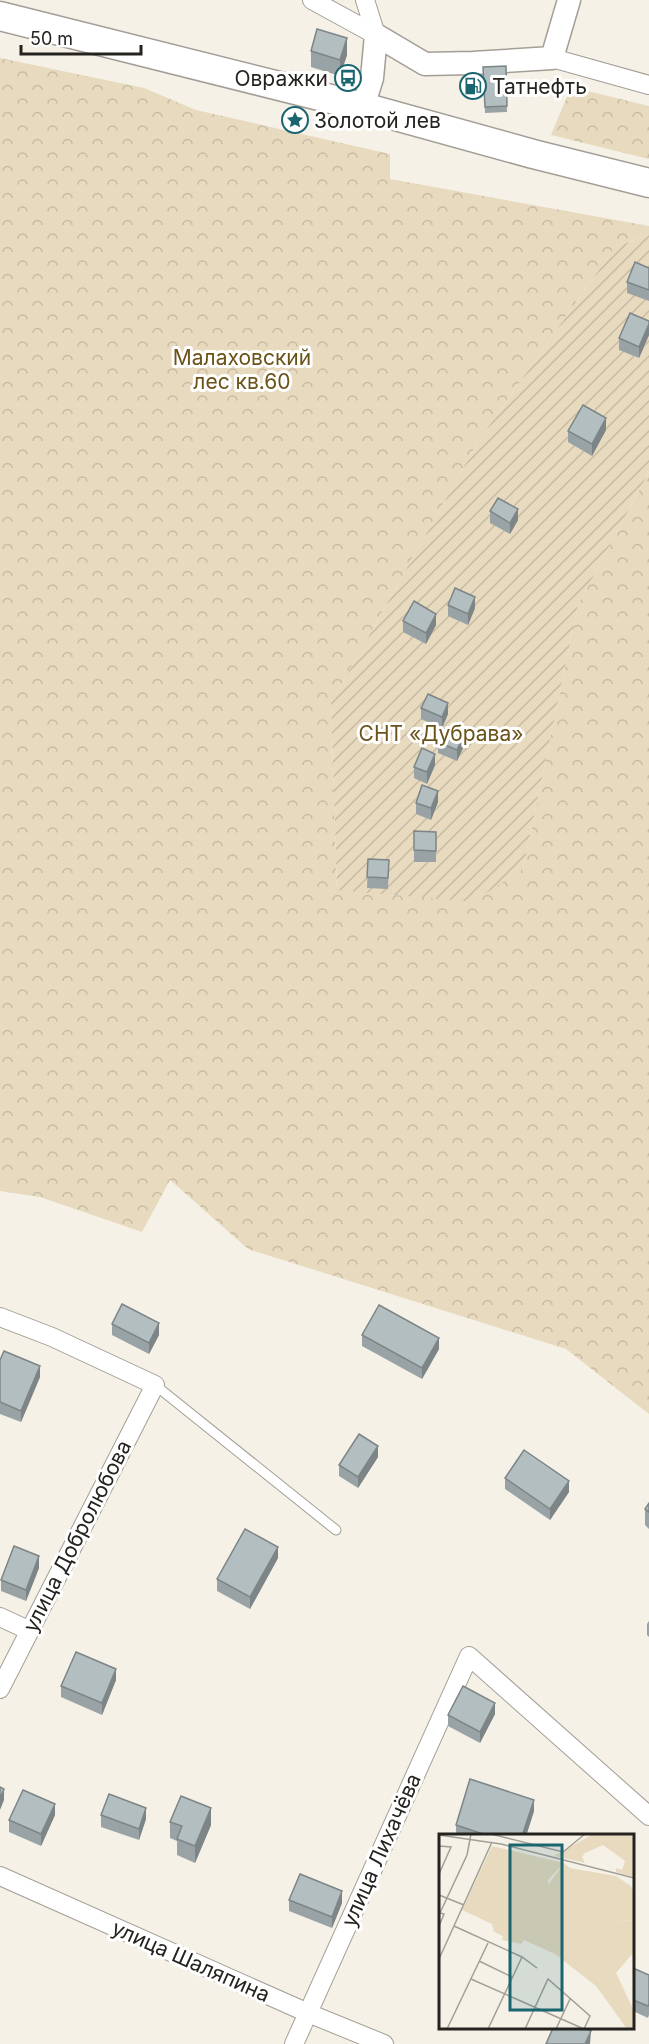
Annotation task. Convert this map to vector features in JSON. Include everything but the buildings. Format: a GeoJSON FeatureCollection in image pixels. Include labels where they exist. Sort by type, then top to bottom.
{"type":"FeatureCollection","features":[{"type":"Feature","properties":{"kind":"main road"},"geometry":{"type":"LineString","coordinates":[[0,16],[363,107],[649,183]]}},
{"type":"Feature","properties":{"kind":"street"},"geometry":{"type":"LineString","coordinates":[[312,0],[425,64],[552,58],[649,84]]}},
{"type":"Feature","properties":{"kind":"street"},"geometry":{"type":"LineString","coordinates":[[363,107],[372,78],[376,35],[365,0]]}},
{"type":"Feature","properties":{"kind":"street"},"geometry":{"type":"LineString","coordinates":[[552,58],[569,0]]}},
{"type":"Feature","properties":{"kind":"street"},"geometry":{"type":"LineString","coordinates":[[0,1317],[52,1337],[155,1385]]}},
{"type":"Feature","properties":{"kind":"street","name":"улица Добролюбова"},"geometry":{"type":"LineString","coordinates":[[0,1689],[28,1630],[155,1385]]}},
{"type":"Feature","properties":{"kind":"street"},"geometry":{"type":"LineString","coordinates":[[0,1617],[28,1630]]}},
{"type":"Feature","properties":{"kind":"street","name":"улица Лихачёва"},"geometry":{"type":"LineString","coordinates":[[294,2044],[469,1656],[649,1816]]}},
{"type":"Feature","properties":{"kind":"street","name":"улица Шаляпина"},"geometry":{"type":"LineString","coordinates":[[0,1876],[308,2013],[384,2044]]}},
{"type":"Feature","properties":{"kind":"lane"},"geometry":{"type":"LineString","coordinates":[[155,1385],[336,1530]]}},
{"type":"Feature","properties":{"kind":"green space","name":"Малаховский лес кв.60"},"geometry":{"type":"Polygon","coordinates":[[[0,58],[144,88],[196,110],[390,154],[390,179],[649,226],[649,235],[615,247],[479,440],[331,703],[337,890],[523,869],[578,605],[649,472],[649,1414],[566,1349],[248,1249],[170,1180],[142,1232],[40,1197],[0,1191],[0,58]]]}},
{"type":"Feature","properties":{"kind":"green space"},"geometry":{"type":"Polygon","coordinates":[[[571,87],[649,106],[649,159],[551,135],[571,87]]]}},
{"type":"Feature","properties":{"kind":"green space","name":"СНТ «Дубрава»"},"geometry":{"type":"Polygon","coordinates":[[[649,235],[649,472],[578,605],[523,869],[472,902],[337,890],[331,703],[479,440],[615,247],[649,235]]]}},
{"type":"Feature","properties":{"kind":"place","name":"Овражки"},"geometry":{"type":"Point","coordinates":[348,78]}},
{"type":"Feature","properties":{"kind":"place","name":"Татнефть"},"geometry":{"type":"Point","coordinates":[473,86]}},
{"type":"Feature","properties":{"kind":"place","name":"Золотой лев"},"geometry":{"type":"Point","coordinates":[295,120]}}]}
